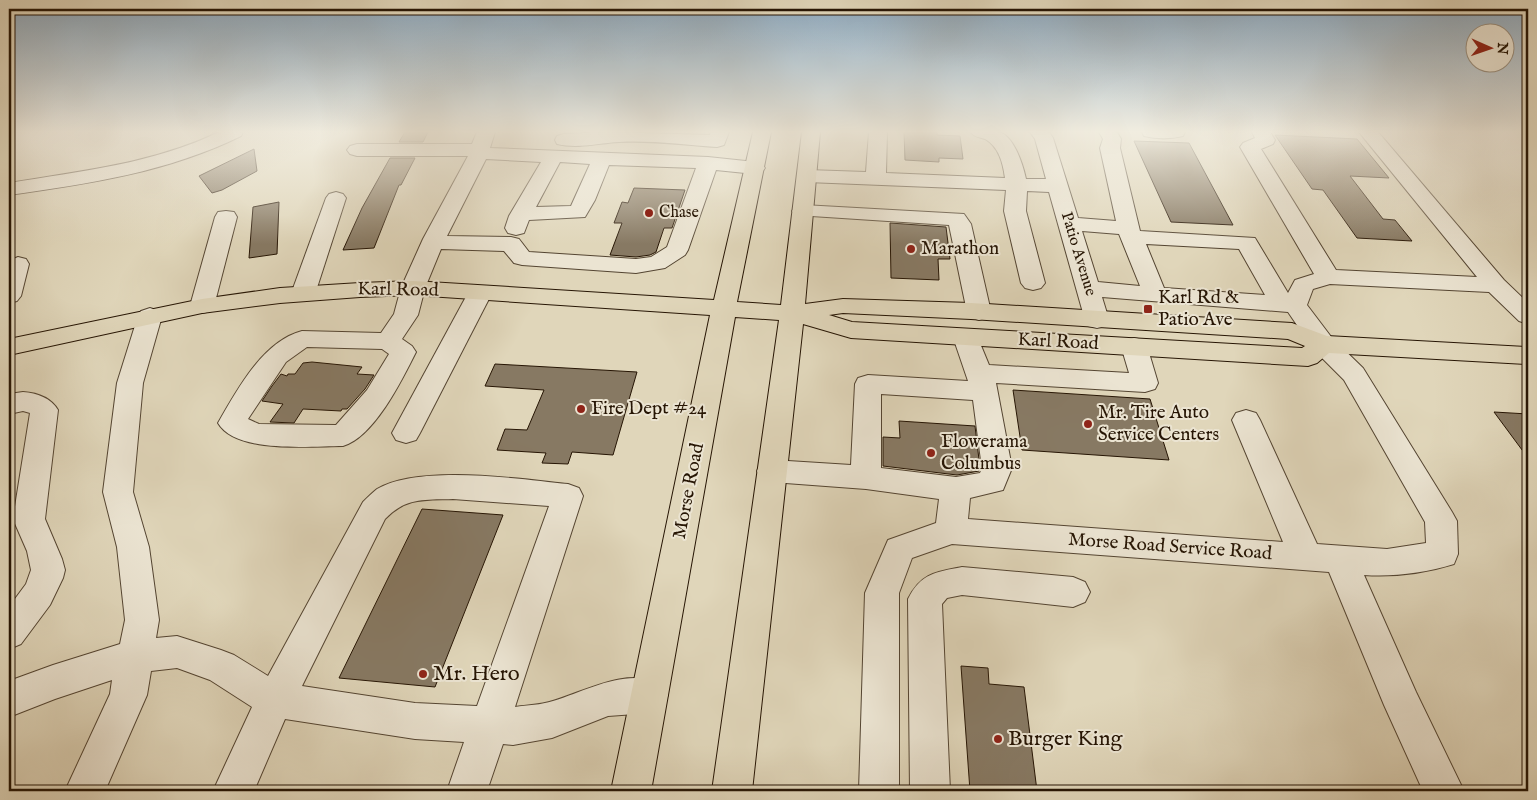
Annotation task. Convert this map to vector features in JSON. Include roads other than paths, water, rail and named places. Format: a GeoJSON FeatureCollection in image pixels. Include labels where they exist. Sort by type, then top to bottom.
{"type":"FeatureCollection","features":[{"type":"Feature","properties":{"kind":"main road","name":"Morse Road"},"geometry":{"type":"LineString","coordinates":[[632,791],[724,308],[754,169]]}},
{"type":"Feature","properties":{"kind":"main road"},"geometry":{"type":"LineString","coordinates":[[732,791],[792,313],[807,169]]}},
{"type":"Feature","properties":{"kind":"main road","name":"Karl Road"},"geometry":{"type":"LineString","coordinates":[[9,347],[202,306],[355,289],[412,288],[792,313],[843,306],[979,312],[1292,331],[1323,344],[1528,356]]}},
{"type":"Feature","properties":{"kind":"main road","name":"Karl Road"},"geometry":{"type":"LineString","coordinates":[[792,313],[850,330],[1308,357],[1323,344]]}},
{"type":"Feature","properties":{"kind":"street"},"geometry":{"type":"LineString","coordinates":[[9,189],[118,169]]}},
{"type":"Feature","properties":{"kind":"street"},"geometry":{"type":"LineString","coordinates":[[388,341],[406,315],[412,288],[469,169]]}},
{"type":"Feature","properties":{"kind":"street"},"geometry":{"type":"LineString","coordinates":[[511,244],[521,215],[547,169]]}},
{"type":"Feature","properties":{"kind":"street"},"geometry":{"type":"LineString","coordinates":[[521,215],[577,212],[585,200],[597,169]]}},
{"type":"Feature","properties":{"kind":"street"},"geometry":{"type":"LineString","coordinates":[[511,244],[522,258],[636,266],[657,263],[677,250],[706,169]]}},
{"type":"Feature","properties":{"kind":"street"},"geometry":{"type":"LineString","coordinates":[[876,169],[876,179]]}},
{"type":"Feature","properties":{"kind":"street"},"geometry":{"type":"LineString","coordinates":[[1012,169],[1018,201],[1015,212],[1033,283]]}},
{"type":"Feature","properties":{"kind":"street","name":"Patio Avenue"},"geometry":{"type":"LineString","coordinates":[[1053,169],[1097,320]]}},
{"type":"Feature","properties":{"kind":"street"},"geometry":{"type":"LineString","coordinates":[[1115,169],[1130,232],[1155,295]]}},
{"type":"Feature","properties":{"kind":"street"},"geometry":{"type":"LineString","coordinates":[[1263,169],[1328,277]]}},
{"type":"Feature","properties":{"kind":"street"},"geometry":{"type":"LineString","coordinates":[[1399,169],[1496,285],[1528,316]]}},
{"type":"Feature","properties":{"kind":"street"},"geometry":{"type":"LineString","coordinates":[[806,176],[1058,186]]}},
{"type":"Feature","properties":{"kind":"street"},"geometry":{"type":"LineString","coordinates":[[303,294],[336,198]]}},
{"type":"Feature","properties":{"kind":"street"},"geometry":{"type":"LineString","coordinates":[[803,211],[956,219],[960,224],[979,312]]}},
{"type":"Feature","properties":{"kind":"street"},"geometry":{"type":"LineString","coordinates":[[202,306],[226,218]]}},
{"type":"Feature","properties":{"kind":"street"},"geometry":{"type":"LineString","coordinates":[[1069,224],[1247,243],[1288,304],[1323,344]]}},
{"type":"Feature","properties":{"kind":"street"},"geometry":{"type":"LineString","coordinates":[[433,242],[511,244]]}},
{"type":"Feature","properties":{"kind":"street"},"geometry":{"type":"LineString","coordinates":[[9,296],[18,264]]}},
{"type":"Feature","properties":{"kind":"street"},"geometry":{"type":"LineString","coordinates":[[1288,304],[1303,285],[1328,277],[1496,285]]}},
{"type":"Feature","properties":{"kind":"street"},"geometry":{"type":"LineString","coordinates":[[1088,288],[1155,295],[1288,304]]}},
{"type":"Feature","properties":{"kind":"street"},"geometry":{"type":"LineString","coordinates":[[406,432],[480,293]]}},
{"type":"Feature","properties":{"kind":"street"},"geometry":{"type":"LineString","coordinates":[[85,791],[128,695],[142,620],[133,547],[118,492],[130,383],[150,316]]}},
{"type":"Feature","properties":{"kind":"street"},"geometry":{"type":"LineString","coordinates":[[772,471],[866,478],[956,489],[992,482],[997,468],[982,382],[966,337]]}},
{"type":"Feature","properties":{"kind":"street"},"geometry":{"type":"LineString","coordinates":[[302,338],[388,341],[403,352],[390,378],[366,413],[343,436],[255,434],[232,423],[248,396],[278,356],[302,338]]}},
{"type":"Feature","properties":{"kind":"street","name":"Morse Road Service Road"},"geometry":{"type":"LineString","coordinates":[[879,791],[882,593],[899,549],[951,531],[1387,563],[1442,554],[1441,520],[1354,374],[1323,344]]}},
{"type":"Feature","properties":{"kind":"street"},"geometry":{"type":"LineString","coordinates":[[866,478],[868,384],[982,382],[1144,383],[1134,346]]}},
{"type":"Feature","properties":{"kind":"street"},"geometry":{"type":"LineString","coordinates":[[9,404],[17,402],[36,403],[44,410],[29,519],[37,534],[48,570],[42,589],[9,633]]}},
{"type":"Feature","properties":{"kind":"street"},"geometry":{"type":"LineString","coordinates":[[1246,420],[1306,557]]}},
{"type":"Feature","properties":{"kind":"street"},"geometry":{"type":"LineString","coordinates":[[233,791],[275,700],[374,511],[391,496],[420,489],[458,487],[568,496],[488,725],[467,791]]}},
{"type":"Feature","properties":{"kind":"street"},"geometry":{"type":"LineString","coordinates":[[951,531],[956,489]]}},
{"type":"Feature","properties":{"kind":"street"},"geometry":{"type":"LineString","coordinates":[[1340,559],[1402,705],[1444,791]]}},
{"type":"Feature","properties":{"kind":"street"},"geometry":{"type":"LineString","coordinates":[[930,791],[925,599],[937,586],[962,581],[1073,592]]}},
{"type":"Feature","properties":{"kind":"street"},"geometry":{"type":"LineString","coordinates":[[9,699],[53,682],[135,656],[177,652],[221,667],[275,700],[414,722],[513,726],[552,720],[607,698],[649,695]]}},
{"type":"Feature","properties":{"kind":"place","name":"Chase"},"geometry":{"type":"Point","coordinates":[649,213]}},
{"type":"Feature","properties":{"kind":"place","name":"Marathon"},"geometry":{"type":"Point","coordinates":[911,249]}},
{"type":"Feature","properties":{"kind":"place","name":"Karl Rd & Patio Ave"},"geometry":{"type":"Point","coordinates":[1148,309]}},
{"type":"Feature","properties":{"kind":"place","name":"Fire Dept #24"},"geometry":{"type":"Point","coordinates":[581,409]}},
{"type":"Feature","properties":{"kind":"place","name":"Mr. Tire Auto Service Centers"},"geometry":{"type":"Point","coordinates":[1088,424]}},
{"type":"Feature","properties":{"kind":"place","name":"Flowerama Columbus"},"geometry":{"type":"Point","coordinates":[931,453]}},
{"type":"Feature","properties":{"kind":"place","name":"Mr. Hero"},"geometry":{"type":"Point","coordinates":[423,674]}},
{"type":"Feature","properties":{"kind":"place","name":"Burger King"},"geometry":{"type":"Point","coordinates":[998,739]}}]}
